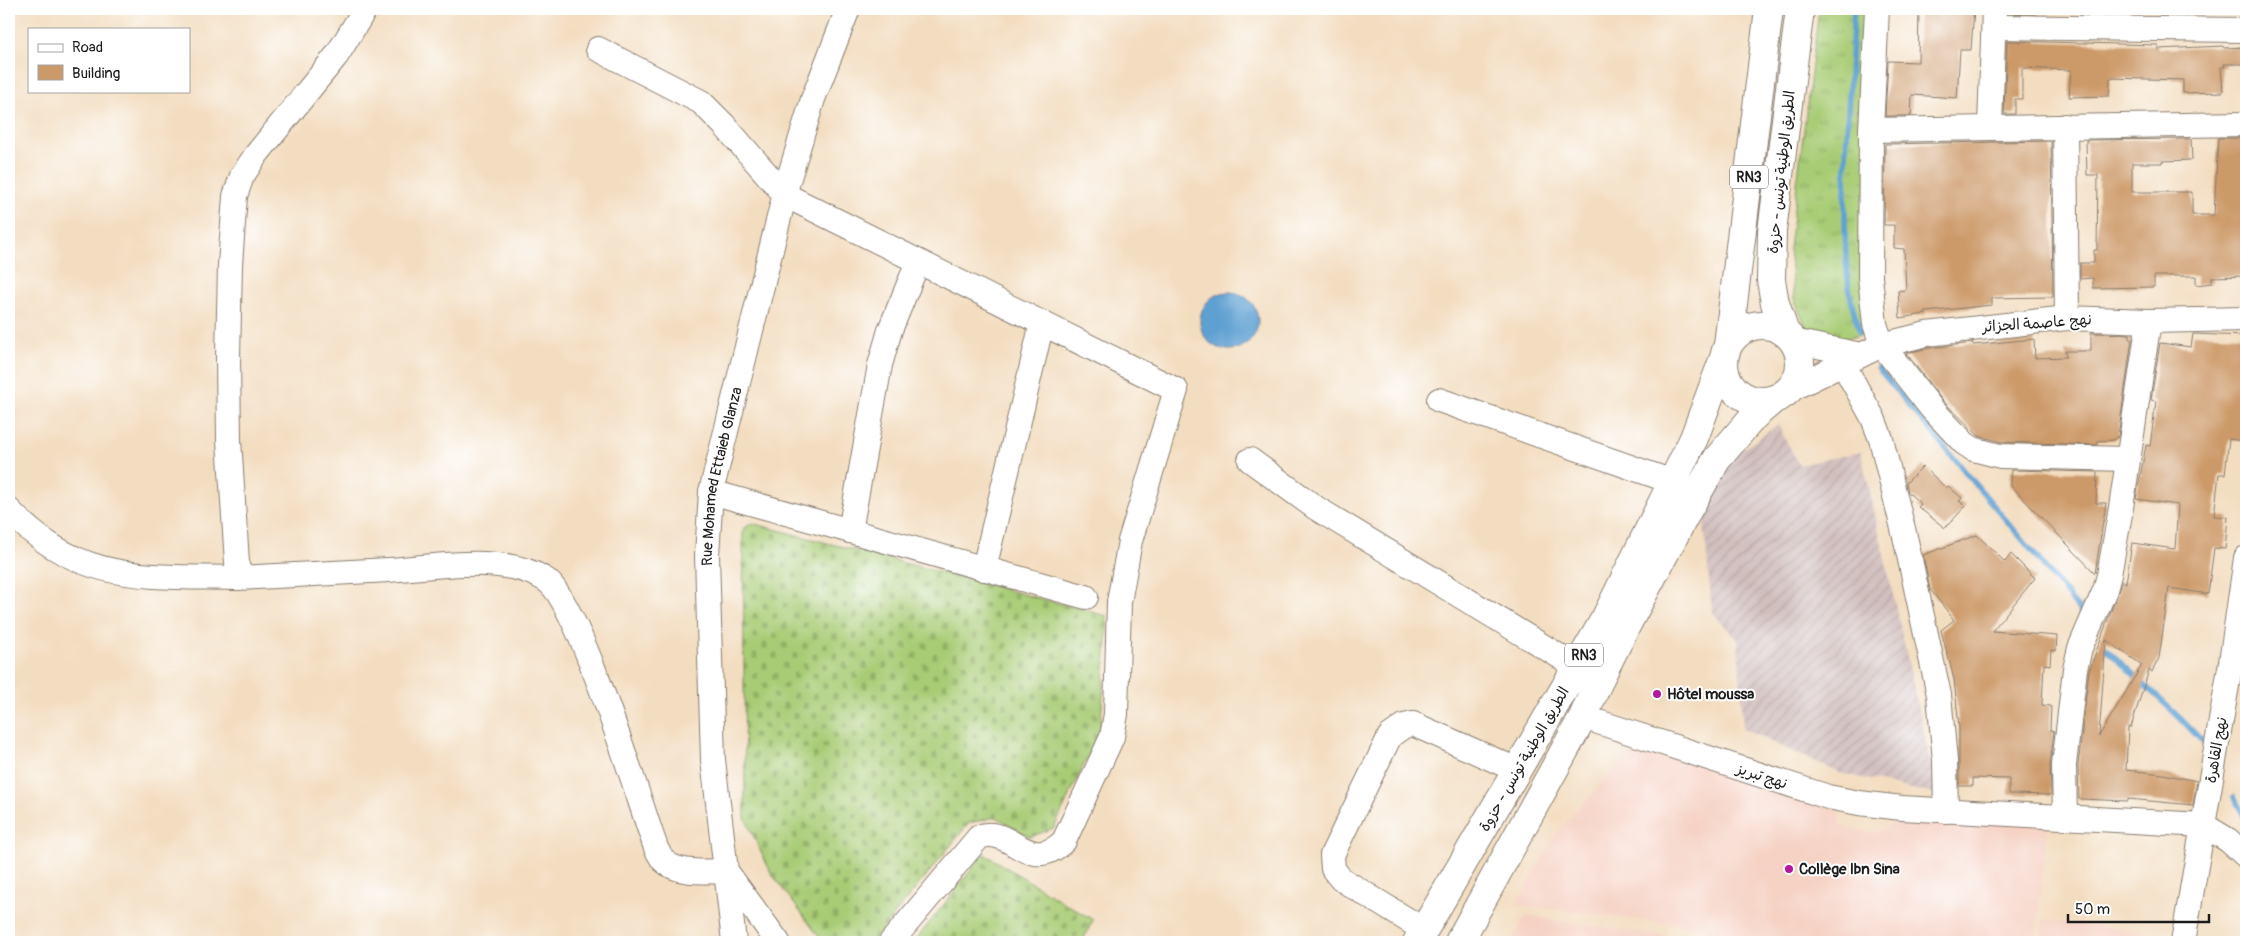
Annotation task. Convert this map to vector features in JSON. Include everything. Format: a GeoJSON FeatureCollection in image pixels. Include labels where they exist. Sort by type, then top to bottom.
{"type":"FeatureCollection","features":[{"type":"Feature","properties":{"kind":"main road"},"geometry":{"type":"LineString","coordinates":[[1769,16],[1799,17]]}},
{"type":"Feature","properties":{"kind":"main road","name":"الطريق الوطنية تونس - حزوة"},"geometry":{"type":"LineString","coordinates":[[1459,942],[1583,718],[1601,676],[1615,623],[1673,482],[1694,438],[1726,350],[1769,16]]}},
{"type":"Feature","properties":{"kind":"main road","name":"الطريق الوطنية تونس - حزوة"},"geometry":{"type":"LineString","coordinates":[[1789,337],[1775,302],[1771,280],[1772,231],[1799,17]]}},
{"type":"Feature","properties":{"kind":"main road","name":"RN3"},"geometry":{"type":"LineString","coordinates":[[1761,325],[1774,327],[1789,337],[1798,351],[1799,366],[1795,382],[1781,395],[1762,401],[1751,400],[1736,391],[1726,378],[1724,366],[1726,350],[1737,334],[1748,328],[1761,325]]}},
{"type":"Feature","properties":{"kind":"main road","name":"الطريق الوطنية تونس - حزوة"},"geometry":{"type":"LineString","coordinates":[[1420,936],[1576,667],[1615,623],[1718,459],[1754,416],[1781,395]]}},
{"type":"Feature","properties":{"kind":"street"},"geometry":{"type":"LineString","coordinates":[[238,578],[229,440],[228,358],[230,265],[235,196],[242,176],[256,155],[337,55],[365,9]]}},
{"type":"Feature","properties":{"kind":"street","name":"Rue Mohamed Ettaieb Glanza"},"geometry":{"type":"LineString","coordinates":[[778,942],[726,871],[713,760],[706,555],[711,492],[784,195],[813,99],[848,9]]}},
{"type":"Feature","properties":{"kind":"street"},"geometry":{"type":"LineString","coordinates":[[1877,9],[1871,130],[1870,277],[1875,324],[1862,355],[1873,418],[1881,439],[1906,541],[1939,695],[1945,761],[1946,811]]}},
{"type":"Feature","properties":{"kind":"street"},"geometry":{"type":"LineString","coordinates":[[1990,127],[1994,18],[2246,30]]}},
{"type":"Feature","properties":{"kind":"street"},"geometry":{"type":"LineString","coordinates":[[598,49],[701,102],[724,125],[784,195],[1176,390],[1130,541],[1121,594],[1116,714],[1112,737],[1066,836],[1056,848],[1037,854],[1027,852],[994,835],[978,837],[891,942]]}},
{"type":"Feature","properties":{"kind":"street"},"geometry":{"type":"LineString","coordinates":[[1871,130],[2246,124]]}},
{"type":"Feature","properties":{"kind":"street"},"geometry":{"type":"LineString","coordinates":[[2066,126],[2067,318]]}},
{"type":"Feature","properties":{"kind":"street"},"geometry":{"type":"LineString","coordinates":[[850,531],[880,365],[890,330],[918,262]]}},
{"type":"Feature","properties":{"kind":"street","name":"نهج عاصمة الجزائر"},"geometry":{"type":"LineString","coordinates":[[1781,395],[1862,355],[1927,334],[2067,318],[2149,321],[2246,319]]}},
{"type":"Feature","properties":{"kind":"street"},"geometry":{"type":"LineString","coordinates":[[2065,818],[2064,765],[2076,669],[2080,648],[2105,590],[2120,514],[2149,321]]}},
{"type":"Feature","properties":{"kind":"street"},"geometry":{"type":"LineString","coordinates":[[984,569],[1042,323]]}},
{"type":"Feature","properties":{"kind":"street"},"geometry":{"type":"LineString","coordinates":[[1789,337],[1862,355],[1932,409],[1964,443],[1974,449],[2000,456],[2127,459]]}},
{"type":"Feature","properties":{"kind":"street"},"geometry":{"type":"LineString","coordinates":[[1439,400],[1673,482]]}},
{"type":"Feature","properties":{"kind":"street"},"geometry":{"type":"LineString","coordinates":[[1250,460],[1316,508],[1576,667]]}},
{"type":"Feature","properties":{"kind":"street"},"geometry":{"type":"LineString","coordinates":[[711,492],[1086,597]]}},
{"type":"Feature","properties":{"kind":"street"},"geometry":{"type":"LineString","coordinates":[[9,510],[28,530],[55,550],[79,562],[122,574],[238,578],[488,563],[530,573],[546,580],[555,590],[572,619],[598,681],[656,848],[664,861],[674,867],[687,870],[726,871],[734,942]]}},
{"type":"Feature","properties":{"kind":"street","name":"نهج القاهرة"},"geometry":{"type":"LineString","coordinates":[[2183,942],[2203,825],[2239,663],[2246,558]]}},
{"type":"Feature","properties":{"kind":"street","name":"نهج تبريز"},"geometry":{"type":"LineString","coordinates":[[1583,718],[1828,797],[1876,805],[1946,811],[2203,825]]}},
{"type":"Feature","properties":{"kind":"street"},"geometry":{"type":"LineString","coordinates":[[1420,936],[1341,879],[1333,869],[1332,854],[1390,736],[1404,726],[1414,724],[1517,770]]}},
{"type":"Feature","properties":{"kind":"street"},"geometry":{"type":"LineString","coordinates":[[2203,825],[2222,836],[2246,856]]}},
{"type":"Feature","properties":{"kind":"shaded area"},"geometry":{"type":"Polygon","coordinates":[[[1778,425],[1799,465],[1861,452],[1938,795],[1840,773],[1743,729],[1738,640],[1712,612],[1702,502],[1734,455],[1778,425]]]}},
{"type":"Feature","properties":{"kind":"shaded area","name":"Collège Ibn Sina"},"geometry":{"type":"Polygon","coordinates":[[[1637,744],[1839,809],[1840,826],[1875,833],[1910,815],[2047,826],[2036,942],[1698,942],[1698,927],[1517,905],[1556,833],[1637,744]]]}},
{"type":"Feature","properties":{"kind":"shaded area"},"geometry":{"type":"Polygon","coordinates":[[[1526,916],[1681,938],[1681,942],[1511,942],[1526,916]]]}},
{"type":"Feature","properties":{"kind":"shaded area"},"geometry":{"type":"Polygon","coordinates":[[[2043,919],[2156,934],[2155,942],[2041,942],[2043,919]]]}},
{"type":"Feature","properties":{"kind":"green space"},"geometry":{"type":"Polygon","coordinates":[[[1819,9],[1870,9],[1875,332],[1835,341],[1809,334],[1794,299],[1789,248],[1819,9]]]}},
{"type":"Feature","properties":{"kind":"green space"},"geometry":{"type":"Polygon","coordinates":[[[751,523],[1107,616],[1107,644],[1100,731],[1054,828],[1030,837],[996,817],[969,823],[872,942],[823,942],[771,873],[745,818],[743,529],[751,523]]]}},
{"type":"Feature","properties":{"kind":"green space"},"geometry":{"type":"Polygon","coordinates":[[[984,854],[1093,920],[1082,942],[914,942],[984,854]]]}},
{"type":"Feature","properties":{"kind":"water"},"geometry":{"type":"Polygon","coordinates":[[[1223,292],[1235,292],[1250,300],[1258,315],[1258,327],[1250,342],[1235,350],[1223,350],[1208,342],[1200,327],[1200,315],[1208,300],[1223,292]]]}},
{"type":"Feature","properties":{"kind":"building"},"geometry":{"type":"Polygon","coordinates":[[[1919,9],[1974,9],[1971,50],[1960,50],[1957,98],[1912,95],[1911,116],[1885,116],[1888,61],[1918,62],[1919,9]]]}},
{"type":"Feature","properties":{"kind":"building"},"geometry":{"type":"Polygon","coordinates":[[[2008,9],[2037,9],[2037,14],[2008,13],[2008,9]]]}},
{"type":"Feature","properties":{"kind":"building"},"geometry":{"type":"Polygon","coordinates":[[[2007,41],[2158,45],[2158,49],[2246,47],[2246,64],[2224,64],[2225,67],[2221,67],[2223,92],[2183,93],[2183,80],[2110,78],[2109,96],[2069,97],[2071,70],[2022,68],[2022,99],[2015,99],[2015,114],[2004,114],[2007,41]]]}},
{"type":"Feature","properties":{"kind":"building"},"geometry":{"type":"Polygon","coordinates":[[[2218,138],[2246,138],[2246,276],[2212,277],[2212,283],[2196,285],[2196,276],[2154,276],[2154,287],[2093,288],[2093,278],[2080,279],[2080,263],[2094,263],[2094,250],[2097,250],[2098,175],[2087,175],[2086,140],[2191,139],[2192,160],[2132,163],[2132,192],[2192,192],[2192,215],[2214,215],[2218,138]]]}},
{"type":"Feature","properties":{"kind":"building"},"geometry":{"type":"Polygon","coordinates":[[[2051,141],[2053,297],[1992,298],[1992,305],[1926,312],[1926,314],[1900,318],[1898,291],[1906,290],[1904,249],[1894,248],[1894,225],[1884,225],[1885,144],[2051,141]]]}},
{"type":"Feature","properties":{"kind":"building"},"geometry":{"type":"Polygon","coordinates":[[[2091,333],[2130,334],[2130,339],[2132,339],[2118,437],[2114,440],[2098,441],[2097,445],[2002,442],[1979,436],[1942,400],[1906,353],[1929,348],[1973,343],[1973,345],[2034,339],[2035,358],[2066,357],[2065,351],[2091,351],[2091,333]]]}},
{"type":"Feature","properties":{"kind":"building"},"geometry":{"type":"Polygon","coordinates":[[[2193,334],[2246,336],[2246,412],[2242,441],[2229,439],[2225,474],[2219,474],[2214,516],[2228,517],[2225,549],[2214,548],[2208,594],[2169,588],[2159,658],[2152,672],[2149,670],[2131,727],[2128,727],[2126,770],[2163,774],[2197,781],[2193,805],[2128,799],[2128,801],[2079,799],[2078,766],[2089,671],[2122,581],[2126,583],[2132,543],[2175,549],[2178,505],[2136,499],[2146,445],[2150,446],[2156,401],[2151,400],[2160,343],[2191,347],[2193,334]],[[2106,640],[2099,736],[2142,665],[2106,640]]]}},
{"type":"Feature","properties":{"kind":"building"},"geometry":{"type":"Polygon","coordinates":[[[1923,466],[1946,488],[1948,486],[1962,498],[1959,501],[1966,506],[1945,528],[1918,507],[1921,504],[1908,492],[1906,483],[1923,466]]]}},
{"type":"Feature","properties":{"kind":"building"},"geometry":{"type":"Polygon","coordinates":[[[2011,470],[2097,472],[2096,503],[2106,503],[2095,573],[2010,485],[2011,470]]]}},
{"type":"Feature","properties":{"kind":"building"},"geometry":{"type":"Polygon","coordinates":[[[1977,535],[2005,562],[2011,554],[2035,578],[1992,631],[2057,636],[2056,651],[2051,650],[2050,665],[2044,664],[2042,705],[2051,706],[2050,730],[2054,731],[2050,764],[2051,795],[2009,794],[2009,779],[1973,778],[1973,786],[1959,786],[1959,727],[1954,679],[1941,630],[1954,620],[1930,589],[1923,555],[1977,535]]]}},
{"type":"Feature","properties":{"kind":"waterway"},"geometry":{"type":"LineString","coordinates":[[1854,9],[1846,149],[1845,231],[1848,282],[1860,332]]}},
{"type":"Feature","properties":{"kind":"waterway"},"geometry":{"type":"LineString","coordinates":[[1878,368],[2032,551],[2084,616]]}},
{"type":"Feature","properties":{"kind":"waterway"},"geometry":{"type":"LineString","coordinates":[[2102,645],[2205,744]]}},
{"type":"Feature","properties":{"kind":"waterway"},"geometry":{"type":"LineString","coordinates":[[2234,797],[2246,820]]}},
{"type":"Feature","properties":{"kind":"place","name":"Hôtel moussa"},"geometry":{"type":"Point","coordinates":[1657,694]}},
{"type":"Feature","properties":{"kind":"place","name":"Collège Ibn Sina"},"geometry":{"type":"Point","coordinates":[1789,869]}}]}
